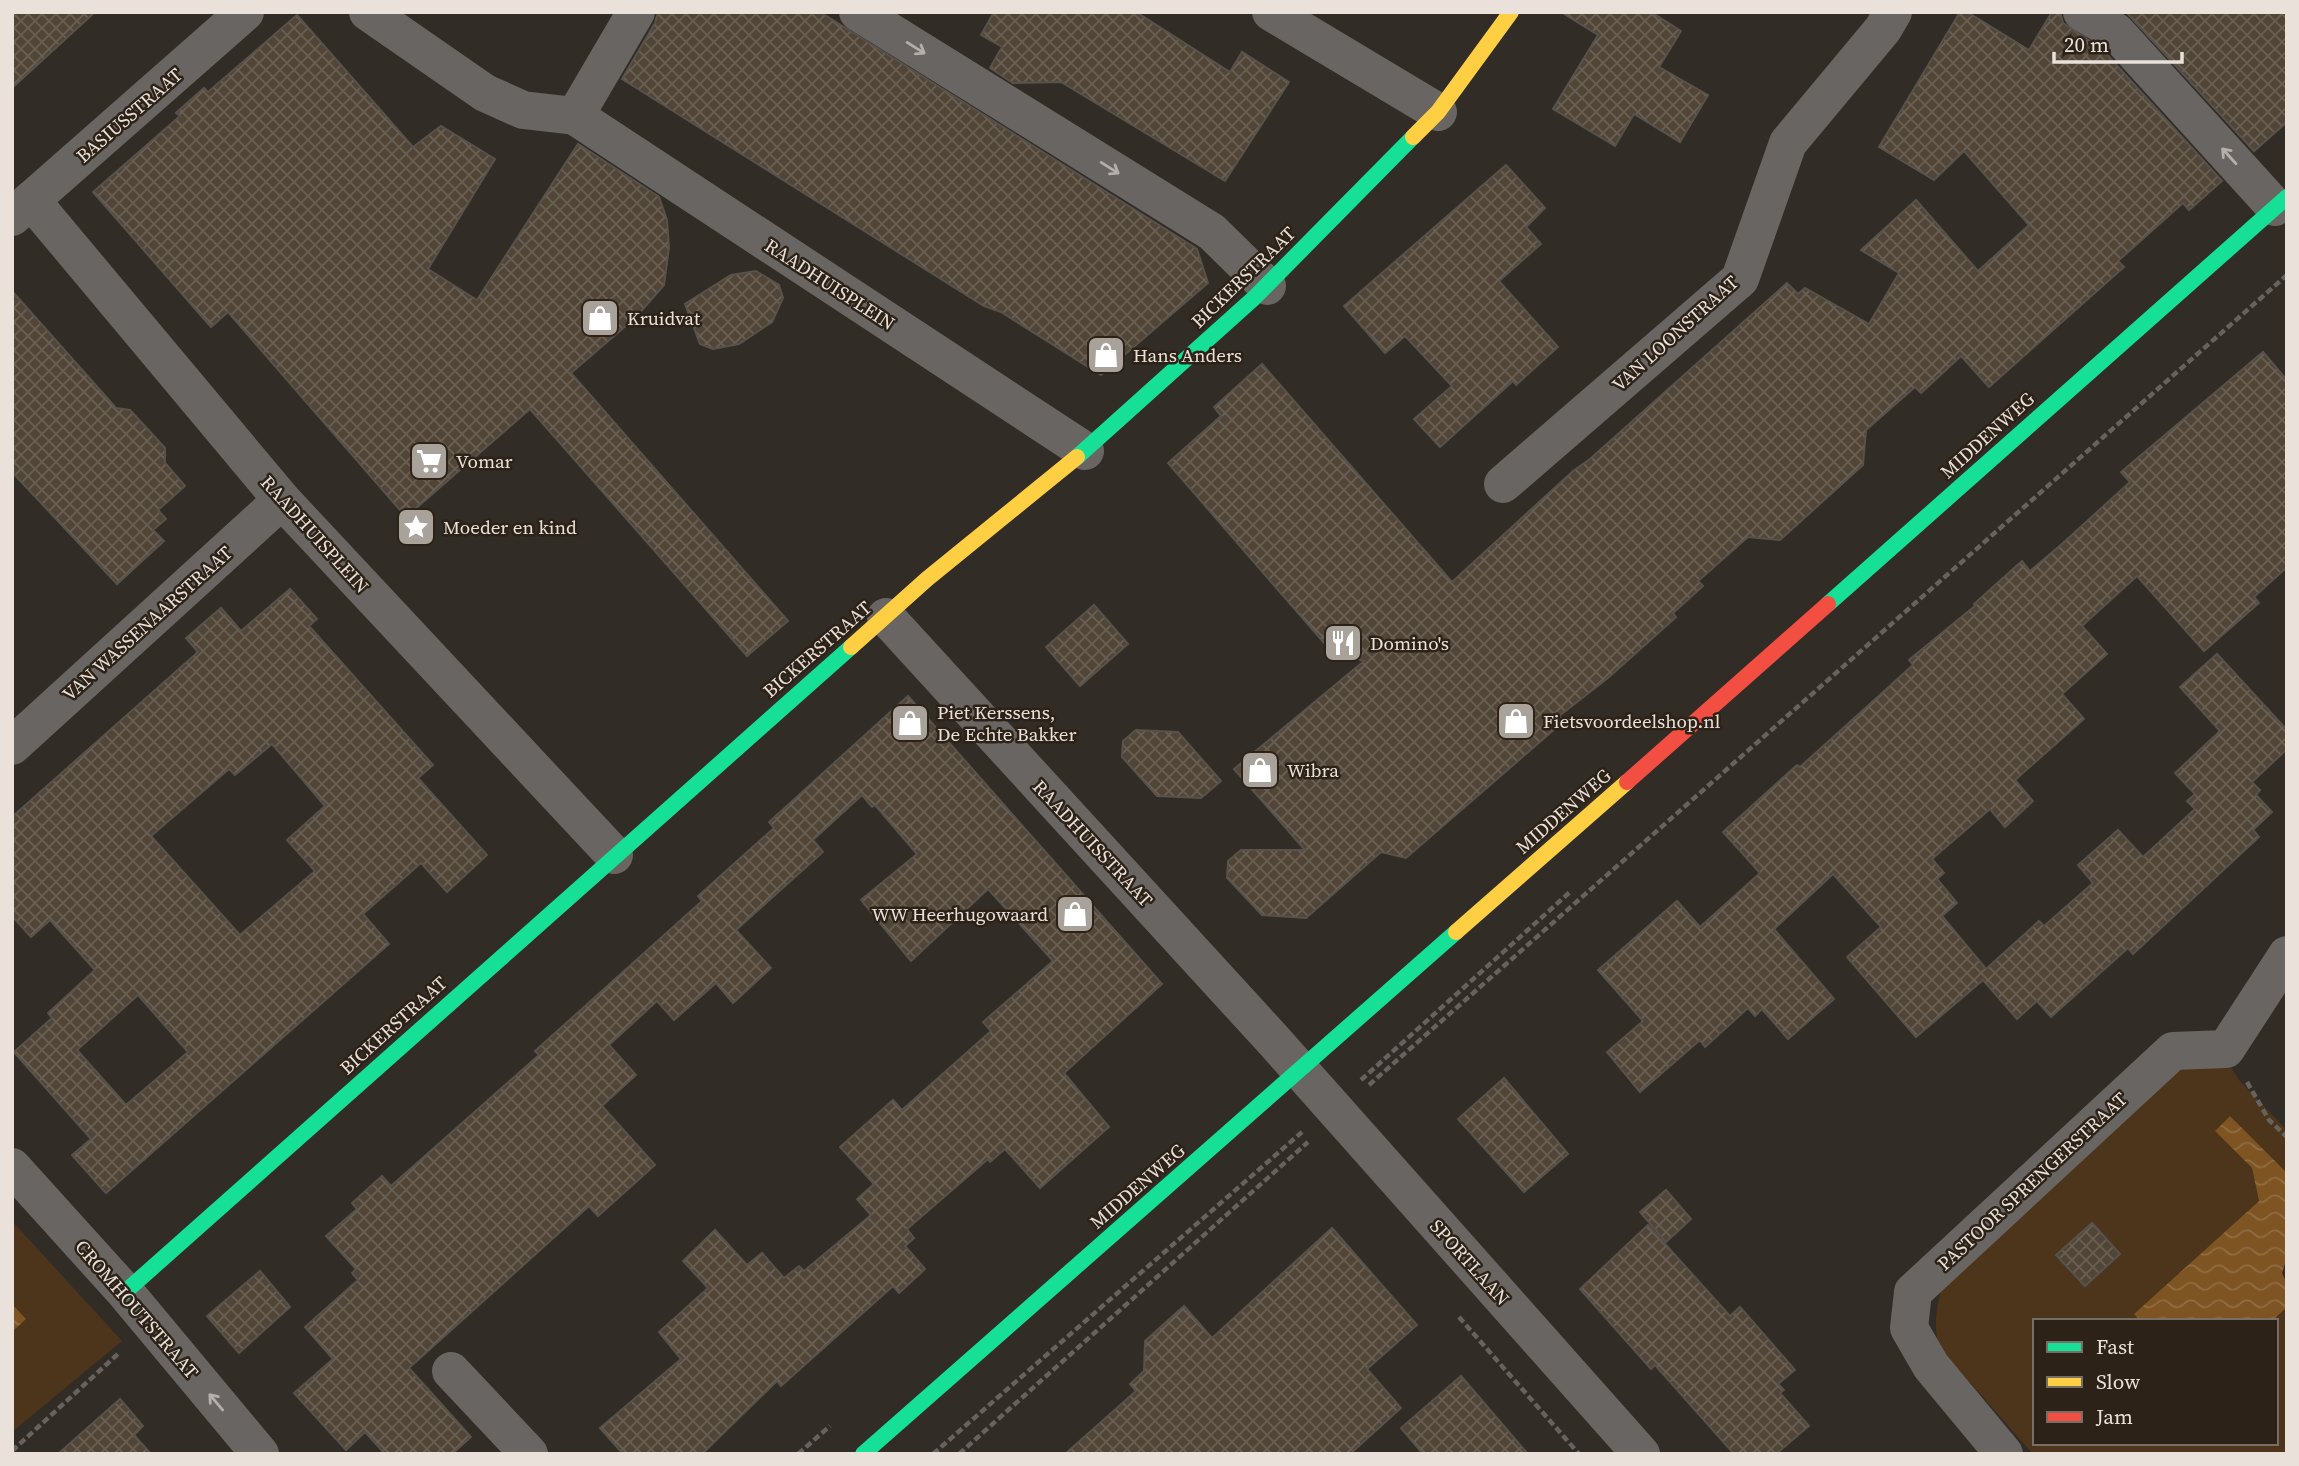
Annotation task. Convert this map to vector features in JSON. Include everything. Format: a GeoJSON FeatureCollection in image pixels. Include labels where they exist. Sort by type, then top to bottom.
{"type":"FeatureCollection","features":[{"type":"Feature","properties":{"kind":"street","name":"BASIUSSTRAAT"},"geometry":{"type":"LineString","coordinates":[[21,209],[246,12]]}},
{"type":"Feature","properties":{"kind":"street","name":"RAADHUISPLEIN"},"geometry":{"type":"LineString","coordinates":[[368,12],[485,93],[523,110],[575,116],[1085,451]]}},
{"type":"Feature","properties":{"kind":"street"},"geometry":{"type":"LineString","coordinates":[[858,12],[1212,232],[1267,286]]}},
{"type":"Feature","properties":{"kind":"street"},"geometry":{"type":"LineString","coordinates":[[1270,12],[1438,112]]}},
{"type":"Feature","properties":{"kind":"street","name":"BICKERSTRAAT"},"geometry":{"type":"LineString","coordinates":[[125,1292],[927,579],[1085,451],[1267,286],[1438,112],[1511,12]]}},
{"type":"Feature","properties":{"kind":"street","name":"VAN LOONSTRAAT"},"geometry":{"type":"LineString","coordinates":[[1503,484],[1740,279],[1787,143],[1883,29],[1892,12]]}},
{"type":"Feature","properties":{"kind":"street"},"geometry":{"type":"LineString","coordinates":[[2082,12],[2116,32],[2281,202]]}},
{"type":"Feature","properties":{"kind":"street"},"geometry":{"type":"LineString","coordinates":[[575,116],[628,24]]}},
{"type":"Feature","properties":{"kind":"street","name":"MIDDENWEG"},"geometry":{"type":"LineString","coordinates":[[863,1454],[2281,202]]}},
{"type":"Feature","properties":{"kind":"street","name":"RAADHUISPLEIN"},"geometry":{"type":"LineString","coordinates":[[21,209],[282,500],[614,855]]}},
{"type":"Feature","properties":{"kind":"street","name":"VAN WASSENAARSTRAAT"},"geometry":{"type":"LineString","coordinates":[[12,746],[282,500]]}},
{"type":"Feature","properties":{"kind":"street","name":"RAADHUISSTRAAT"},"geometry":{"type":"LineString","coordinates":[[886,617],[1300,1070]]}},
{"type":"Feature","properties":{"kind":"street"},"geometry":{"type":"LineString","coordinates":[[2226,1049],[2287,955]]}},
{"type":"Feature","properties":{"kind":"street","name":"PASTOOR SPRENGERSTRAAT"},"geometry":{"type":"LineString","coordinates":[[2004,1454],[1925,1357],[1909,1328],[1913,1292],[2173,1051],[2226,1049]]}},
{"type":"Feature","properties":{"kind":"street","name":"SPORTLAAN"},"geometry":{"type":"LineString","coordinates":[[1300,1070],[1641,1454]]}},
{"type":"Feature","properties":{"kind":"street","name":"CROMHOUTSTRAAT"},"geometry":{"type":"LineString","coordinates":[[12,1167],[125,1292],[260,1454]]}},
{"type":"Feature","properties":{"kind":"street"},"geometry":{"type":"LineString","coordinates":[[452,1371],[529,1454]]}},
{"type":"Feature","properties":{"kind":"path"},"geometry":{"type":"LineString","coordinates":[[1364,1090],[1388,1065],[1612,872],[2059,473],[2287,275]]}},
{"type":"Feature","properties":{"kind":"path"},"geometry":{"type":"LineString","coordinates":[[2226,1049],[2238,1063],[2251,1092],[2269,1120],[2287,1137]]}},
{"type":"Feature","properties":{"kind":"path"},"geometry":{"type":"LineString","coordinates":[[959,1454],[1312,1138]]}},
{"type":"Feature","properties":{"kind":"path"},"geometry":{"type":"LineString","coordinates":[[12,1451],[150,1324]]}},
{"type":"Feature","properties":{"kind":"shaded area"},"geometry":{"type":"Polygon","coordinates":[[[2226,1059],[2239,1080],[2287,1130],[2287,1173],[2230,1116],[2215,1131],[2252,1168],[2259,1201],[2134,1314],[2138,1319],[2033,1319],[2033,1445],[2278,1445],[2278,1319],[2274,1319],[2287,1307],[2287,1454],[2033,1454],[1939,1347],[1937,1310],[1947,1273],[2152,1067],[2226,1059]]]}},
{"type":"Feature","properties":{"kind":"shaded area"},"geometry":{"type":"Polygon","coordinates":[[[12,1221],[122,1341],[12,1432],[12,1332],[26,1319],[12,1304],[12,1221]]]}},
{"type":"Feature","properties":{"kind":"water"},"geometry":{"type":"Polygon","coordinates":[[[2230,1116],[2287,1173],[2287,1258],[2282,1273],[2287,1284],[2287,1307],[2274,1319],[2138,1319],[2134,1314],[2259,1201],[2252,1168],[2215,1131],[2230,1116]]]}},
{"type":"Feature","properties":{"kind":"water"},"geometry":{"type":"Polygon","coordinates":[[[12,1304],[26,1319],[12,1332],[12,1304]]]}},
{"type":"Feature","properties":{"kind":"building"},"geometry":{"type":"Polygon","coordinates":[[[12,12],[95,12],[12,88],[12,12]]]}},
{"type":"Feature","properties":{"kind":"building"},"geometry":{"type":"Polygon","coordinates":[[[658,12],[820,12],[1197,249],[1208,283],[1101,375],[1001,312],[984,306],[622,79],[655,23],[658,12]]]}},
{"type":"Feature","properties":{"kind":"building"},"geometry":{"type":"Polygon","coordinates":[[[994,12],[1136,12],[1230,72],[1242,52],[1289,82],[1225,181],[1061,82],[1013,83],[990,68],[1002,47],[981,35],[994,12]]]}},
{"type":"Feature","properties":{"kind":"building"},"geometry":{"type":"Polygon","coordinates":[[[1561,12],[1651,12],[1681,31],[1659,67],[1708,95],[1680,142],[1634,114],[1615,146],[1553,109],[1598,35],[1561,12]]]}},
{"type":"Feature","properties":{"kind":"building"},"geometry":{"type":"Polygon","coordinates":[[[1960,12],[1967,12],[2029,50],[2052,12],[2060,12],[2063,23],[2102,49],[2222,181],[2189,210],[2183,203],[2118,261],[2124,267],[1989,387],[1961,356],[1921,393],[1915,387],[1866,430],[1863,465],[1780,540],[1748,537],[1698,581],[1703,586],[1673,613],[1676,617],[1608,678],[1559,716],[1564,721],[1406,858],[1381,852],[1306,918],[1262,915],[1227,878],[1228,861],[1241,850],[1305,850],[1234,769],[1364,661],[1331,651],[1168,463],[1221,416],[1214,407],[1262,364],[1452,582],[1573,471],[1590,459],[1787,283],[1798,294],[1805,288],[1869,324],[1899,273],[1861,250],[1916,200],[1978,271],[2029,225],[1964,151],[1934,180],[1879,147],[1960,12]]]}},
{"type":"Feature","properties":{"kind":"building"},"geometry":{"type":"Polygon","coordinates":[[[2126,12],[2287,12],[2287,122],[2254,151],[2126,12]]]}},
{"type":"Feature","properties":{"kind":"building"},"geometry":{"type":"Polygon","coordinates":[[[297,15],[413,147],[441,126],[495,159],[428,269],[477,300],[578,144],[659,197],[667,220],[669,247],[664,285],[636,317],[571,373],[788,621],[747,656],[530,409],[406,517],[228,312],[211,327],[93,192],[180,116],[176,113],[204,88],[208,92],[297,15]]]}},
{"type":"Feature","properties":{"kind":"building"},"geometry":{"type":"Polygon","coordinates":[[[1506,165],[1545,208],[1526,227],[1541,244],[1499,281],[1558,347],[1516,385],[1513,381],[1440,447],[1414,419],[1452,386],[1405,336],[1385,353],[1344,306],[1506,165]]]}},
{"type":"Feature","properties":{"kind":"building"},"geometry":{"type":"Polygon","coordinates":[[[756,271],[779,285],[783,298],[772,322],[739,344],[713,349],[700,344],[685,304],[731,275],[756,271]]]}},
{"type":"Feature","properties":{"kind":"building"},"geometry":{"type":"Polygon","coordinates":[[[12,291],[116,408],[130,410],[165,448],[165,463],[185,486],[158,510],[166,519],[153,530],[164,541],[117,584],[12,472],[12,291]]]}},
{"type":"Feature","properties":{"kind":"building"},"geometry":{"type":"Polygon","coordinates":[[[2263,352],[2287,380],[2287,567],[2254,597],[2259,603],[2204,651],[2137,576],[2082,626],[2107,654],[2062,694],[2084,719],[2015,780],[2033,801],[2005,827],[1990,809],[1932,859],[1944,873],[1937,879],[1957,903],[1942,916],[1986,969],[2039,921],[2044,926],[2093,883],[2078,865],[2118,830],[2143,857],[2195,809],[2187,801],[2195,794],[2175,773],[2220,731],[2180,687],[2217,654],[2287,730],[2287,749],[2252,782],[2260,790],[2256,795],[2272,812],[2253,830],[2259,837],[2133,954],[2128,948],[2051,1017],[2037,1001],[2017,1019],[1983,980],[1916,1037],[1847,957],[1881,927],[1833,874],[1774,929],[1834,999],[1788,1039],[1762,1009],[1755,1016],[1748,1008],[1705,1047],[1700,1040],[1640,1092],[1607,1052],[1643,1021],[1598,970],[1677,901],[1700,927],[1760,873],[1723,832],[1913,665],[1909,660],[1976,605],[1974,604],[2022,561],[2030,571],[2063,543],[2130,482],[2121,472],[2263,352]]]}},
{"type":"Feature","properties":{"kind":"building"},"geometry":{"type":"Polygon","coordinates":[[[290,589],[317,619],[309,626],[433,765],[418,778],[487,855],[447,892],[421,863],[363,914],[389,944],[106,1193],[72,1155],[91,1139],[14,1052],[52,1018],[48,1013],[95,970],[50,920],[31,937],[12,916],[12,817],[198,652],[186,638],[221,608],[241,631],[290,589]],[[272,744],[235,775],[229,769],[151,836],[240,935],[315,871],[287,840],[325,806],[272,744]],[[138,995],[77,1050],[126,1105],[188,1052],[138,995]]]}},
{"type":"Feature","properties":{"kind":"building"},"geometry":{"type":"Polygon","coordinates":[[[1094,605],[1128,644],[1080,686],[1046,647],[1094,605]]]}},
{"type":"Feature","properties":{"kind":"building"},"geometry":{"type":"Polygon","coordinates":[[[908,696],[1162,984],[1064,1073],[1109,1127],[1040,1188],[1005,1149],[990,1162],[988,1159],[907,1229],[914,1238],[905,1246],[925,1269],[899,1293],[893,1286],[781,1386],[777,1381],[702,1454],[623,1454],[600,1428],[681,1359],[659,1332],[708,1288],[683,1261],[715,1230],[747,1265],[762,1253],[784,1278],[799,1266],[804,1271],[871,1215],[857,1199],[874,1184],[840,1147],[893,1100],[902,1110],[991,1031],[983,1022],[1053,961],[988,889],[911,961],[861,900],[917,854],[875,805],[872,807],[862,795],[813,840],[823,852],[736,930],[771,968],[733,1003],[716,983],[674,1020],[657,1001],[609,1045],[636,1075],[602,1106],[655,1165],[598,1216],[589,1206],[409,1368],[471,1437],[452,1454],[385,1454],[365,1432],[346,1450],[294,1393],[333,1359],[305,1327],[358,1280],[352,1273],[356,1269],[326,1236],[357,1209],[352,1203],[382,1176],[391,1186],[539,1055],[535,1051],[702,901],[698,896],[774,828],[769,822],[908,696]]]}},
{"type":"Feature","properties":{"kind":"building"},"geometry":{"type":"Polygon","coordinates":[[[1136,730],[1178,732],[1221,781],[1201,798],[1157,796],[1122,757],[1123,741],[1136,730]]]}},
{"type":"Feature","properties":{"kind":"building"},"geometry":{"type":"Polygon","coordinates":[[[1504,1078],[1568,1154],[1524,1192],[1458,1119],[1504,1078]]]}},
{"type":"Feature","properties":{"kind":"building"},"geometry":{"type":"Polygon","coordinates":[[[1666,1190],[1691,1219],[1666,1242],[1640,1212],[1666,1190]]]}},
{"type":"Feature","properties":{"kind":"building"},"geometry":{"type":"Polygon","coordinates":[[[2092,1223],[2120,1254],[2085,1286],[2056,1255],[2092,1223]]]}},
{"type":"Feature","properties":{"kind":"building"},"geometry":{"type":"Polygon","coordinates":[[[1648,1225],[1730,1316],[1740,1307],[1795,1370],[1778,1384],[1784,1390],[1780,1393],[1809,1426],[1776,1454],[1734,1454],[1655,1365],[1651,1369],[1580,1289],[1648,1225]]]}},
{"type":"Feature","properties":{"kind":"building"},"geometry":{"type":"Polygon","coordinates":[[[1332,1228],[1417,1325],[1367,1369],[1401,1408],[1350,1454],[1065,1454],[1136,1391],[1130,1384],[1144,1371],[1145,1341],[1184,1306],[1212,1338],[1332,1228]]]}},
{"type":"Feature","properties":{"kind":"building"},"geometry":{"type":"Polygon","coordinates":[[[260,1271],[290,1307],[239,1353],[207,1316],[260,1271]]]}},
{"type":"Feature","properties":{"kind":"building"},"geometry":{"type":"Polygon","coordinates":[[[1461,1376],[1528,1454],[1423,1454],[1401,1428],[1461,1376]]]}},
{"type":"Feature","properties":{"kind":"building"},"geometry":{"type":"Polygon","coordinates":[[[120,1399],[143,1426],[134,1435],[151,1454],[58,1454],[120,1399]]]}},
{"type":"Feature","properties":{"kind":"traffic: fast"},"geometry":{"type":"LineString","coordinates":[[1077,457],[1254,298],[1413,137]]}},
{"type":"Feature","properties":{"kind":"traffic: fast"},"geometry":{"type":"LineString","coordinates":[[1828,604],[2287,197]]}},
{"type":"Feature","properties":{"kind":"traffic: fast"},"geometry":{"type":"LineString","coordinates":[[125,1292],[851,647]]}},
{"type":"Feature","properties":{"kind":"traffic: fast"},"geometry":{"type":"LineString","coordinates":[[863,1454],[1456,932]]}},
{"type":"Feature","properties":{"kind":"traffic: slow"},"geometry":{"type":"LineString","coordinates":[[1413,137],[1438,112],[1511,12]]}},
{"type":"Feature","properties":{"kind":"traffic: slow"},"geometry":{"type":"LineString","coordinates":[[851,647],[927,579],[1077,457]]}},
{"type":"Feature","properties":{"kind":"traffic: slow"},"geometry":{"type":"LineString","coordinates":[[1456,932],[1627,782]]}},
{"type":"Feature","properties":{"kind":"traffic: jam"},"geometry":{"type":"LineString","coordinates":[[1627,782],[1828,604]]}},
{"type":"Feature","properties":{"kind":"place","name":"Kruidvat"},"geometry":{"type":"Point","coordinates":[600,318]}},
{"type":"Feature","properties":{"kind":"place","name":"Hans Anders"},"geometry":{"type":"Point","coordinates":[1106,355]}},
{"type":"Feature","properties":{"kind":"place","name":"Vomar"},"geometry":{"type":"Point","coordinates":[429,461]}},
{"type":"Feature","properties":{"kind":"place","name":"Moeder en kind"},"geometry":{"type":"Point","coordinates":[416,527]}},
{"type":"Feature","properties":{"kind":"place","name":"Domino's"},"geometry":{"type":"Point","coordinates":[1343,643]}},
{"type":"Feature","properties":{"kind":"place","name":"Fietsvoordeelshop.nl"},"geometry":{"type":"Point","coordinates":[1516,721]}},
{"type":"Feature","properties":{"kind":"place","name":"Piet Kerssens, De Echte Bakker"},"geometry":{"type":"Point","coordinates":[910,723]}},
{"type":"Feature","properties":{"kind":"place","name":"Wibra"},"geometry":{"type":"Point","coordinates":[1260,770]}},
{"type":"Feature","properties":{"kind":"place","name":"WW Heerhugowaard"},"geometry":{"type":"Point","coordinates":[1075,914]}}]}
